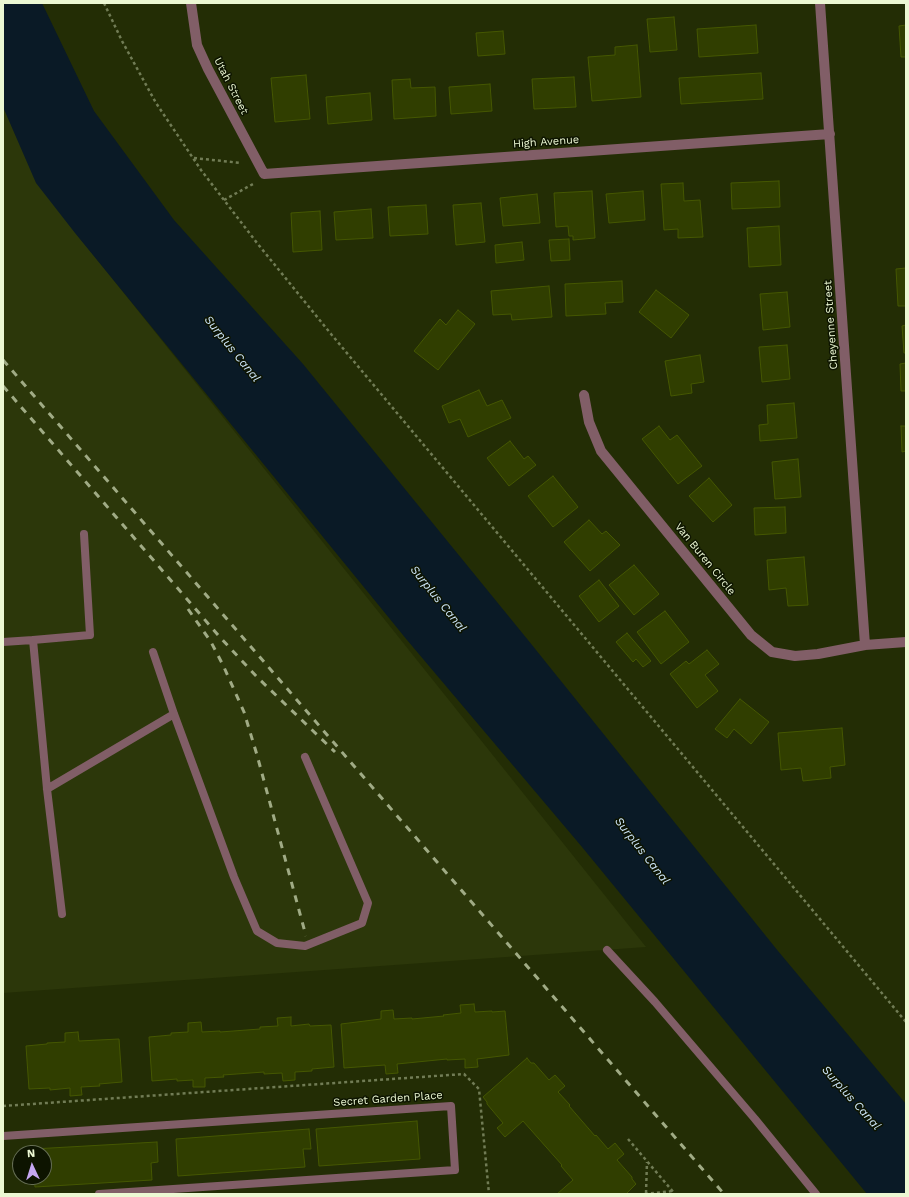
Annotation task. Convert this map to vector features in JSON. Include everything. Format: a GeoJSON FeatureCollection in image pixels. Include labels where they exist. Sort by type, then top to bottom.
{"type":"FeatureCollection","features":[{"type":"Feature","properties":{"kind":"street","name":"Utah Street"},"geometry":{"type":"LineString","coordinates":[[191,3],[197,45],[208,69],[264,174]]}},
{"type":"Feature","properties":{"kind":"street","name":"Cheyenne Street"},"geometry":{"type":"LineString","coordinates":[[820,3],[865,645]]}},
{"type":"Feature","properties":{"kind":"street","name":"High Avenue"},"geometry":{"type":"LineString","coordinates":[[264,174],[830,134]]}},
{"type":"Feature","properties":{"kind":"street","name":"Van Buren Circle"},"geometry":{"type":"LineString","coordinates":[[584,395],[589,422],[602,451],[751,635],[772,652],[795,656],[818,654],[865,645],[906,642]]}},
{"type":"Feature","properties":{"kind":"lane"},"geometry":{"type":"LineString","coordinates":[[3,642],[90,635],[84,534]]}},
{"type":"Feature","properties":{"kind":"lane"},"geometry":{"type":"LineString","coordinates":[[32,640],[47,789],[62,914]]}},
{"type":"Feature","properties":{"kind":"lane"},"geometry":{"type":"LineString","coordinates":[[153,652],[174,714],[234,877],[256,931],[277,943],[305,946],[362,923],[368,903],[305,757]]}},
{"type":"Feature","properties":{"kind":"lane"},"geometry":{"type":"LineString","coordinates":[[47,789],[174,714]]}},
{"type":"Feature","properties":{"kind":"lane"},"geometry":{"type":"LineString","coordinates":[[607,950],[660,1008],[755,1119],[816,1194]]}},
{"type":"Feature","properties":{"kind":"lane","name":"Secret Garden Place"},"geometry":{"type":"LineString","coordinates":[[3,1136],[451,1106],[455,1170],[100,1194]]}},
{"type":"Feature","properties":{"kind":"path"},"geometry":{"type":"LineString","coordinates":[[104,3],[122,41],[156,103],[193,158],[224,200],[331,334],[906,1022]]}},
{"type":"Feature","properties":{"kind":"path"},"geometry":{"type":"LineString","coordinates":[[193,158],[240,163],[264,174],[250,186],[224,200]]}},
{"type":"Feature","properties":{"kind":"path"},"geometry":{"type":"LineString","coordinates":[[3,1106],[464,1074],[479,1089],[488,1194]]}},
{"type":"Feature","properties":{"kind":"path"},"geometry":{"type":"LineString","coordinates":[[628,1139],[674,1193]]}},
{"type":"Feature","properties":{"kind":"path"},"geometry":{"type":"LineString","coordinates":[[647,1162],[645,1194],[674,1193]]}},
{"type":"Feature","properties":{"kind":"shaded area"},"geometry":{"type":"Polygon","coordinates":[[[3,105],[68,223],[646,947],[3,993],[3,105]]]}},
{"type":"Feature","properties":{"kind":"water","name":"Surplus Canal"},"geometry":{"type":"Polygon","coordinates":[[[3,3],[42,3],[94,111],[174,220],[303,364],[528,640],[778,951],[906,1104],[906,1194],[867,1194],[582,847],[407,640],[75,233],[36,183],[3,107],[3,3]]]}},
{"type":"Feature","properties":{"kind":"building"},"geometry":{"type":"Polygon","coordinates":[[[674,17],[677,50],[650,52],[647,19],[674,17]]]}},
{"type":"Feature","properties":{"kind":"building"},"geometry":{"type":"Polygon","coordinates":[[[756,25],[758,53],[699,57],[697,29],[756,25]]]}},
{"type":"Feature","properties":{"kind":"building"},"geometry":{"type":"Polygon","coordinates":[[[906,25],[906,57],[901,57],[899,26],[906,25]]]}},
{"type":"Feature","properties":{"kind":"building"},"geometry":{"type":"Polygon","coordinates":[[[503,31],[505,54],[478,56],[476,33],[503,31]]]}},
{"type":"Feature","properties":{"kind":"building"},"geometry":{"type":"Polygon","coordinates":[[[637,45],[641,97],[592,101],[588,57],[615,55],[615,47],[637,45]]]}},
{"type":"Feature","properties":{"kind":"building"},"geometry":{"type":"Polygon","coordinates":[[[761,73],[763,99],[681,104],[679,78],[761,73]]]}},
{"type":"Feature","properties":{"kind":"building"},"geometry":{"type":"Polygon","coordinates":[[[306,75],[310,119],[275,122],[271,78],[306,75]]]}},
{"type":"Feature","properties":{"kind":"building"},"geometry":{"type":"Polygon","coordinates":[[[574,77],[576,107],[534,109],[532,79],[574,77]]]}},
{"type":"Feature","properties":{"kind":"building"},"geometry":{"type":"Polygon","coordinates":[[[410,79],[411,88],[435,87],[436,116],[394,119],[392,80],[410,79]]]}},
{"type":"Feature","properties":{"kind":"building"},"geometry":{"type":"Polygon","coordinates":[[[490,84],[492,111],[451,114],[449,87],[490,84]]]}},
{"type":"Feature","properties":{"kind":"building"},"geometry":{"type":"Polygon","coordinates":[[[370,93],[372,120],[328,124],[326,97],[370,93]]]}},
{"type":"Feature","properties":{"kind":"building"},"geometry":{"type":"Polygon","coordinates":[[[779,181],[780,207],[732,209],[731,183],[779,181]]]}},
{"type":"Feature","properties":{"kind":"building"},"geometry":{"type":"Polygon","coordinates":[[[683,183],[684,201],[700,200],[703,237],[678,238],[678,229],[664,230],[661,184],[683,183]]]}},
{"type":"Feature","properties":{"kind":"building"},"geometry":{"type":"Polygon","coordinates":[[[592,191],[595,238],[573,240],[573,236],[569,236],[568,226],[556,227],[554,193],[592,191]]]}},
{"type":"Feature","properties":{"kind":"building"},"geometry":{"type":"Polygon","coordinates":[[[643,191],[645,220],[609,223],[606,194],[643,191]]]}},
{"type":"Feature","properties":{"kind":"building"},"geometry":{"type":"Polygon","coordinates":[[[537,194],[540,223],[503,226],[500,198],[537,194]]]}},
{"type":"Feature","properties":{"kind":"building"},"geometry":{"type":"Polygon","coordinates":[[[481,203],[485,242],[456,245],[453,205],[481,203]]]}},
{"type":"Feature","properties":{"kind":"building"},"geometry":{"type":"Polygon","coordinates":[[[426,205],[428,234],[390,236],[388,207],[426,205]]]}},
{"type":"Feature","properties":{"kind":"building"},"geometry":{"type":"Polygon","coordinates":[[[371,209],[373,238],[336,240],[334,212],[371,209]]]}},
{"type":"Feature","properties":{"kind":"building"},"geometry":{"type":"Polygon","coordinates":[[[320,211],[322,250],[293,252],[291,213],[320,211]]]}},
{"type":"Feature","properties":{"kind":"building"},"geometry":{"type":"Polygon","coordinates":[[[779,226],[781,265],[749,267],[747,228],[779,226]]]}},
{"type":"Feature","properties":{"kind":"building"},"geometry":{"type":"Polygon","coordinates":[[[569,239],[570,260],[551,261],[549,240],[569,239]]]}},
{"type":"Feature","properties":{"kind":"building"},"geometry":{"type":"Polygon","coordinates":[[[522,242],[524,260],[496,263],[495,245],[522,242]]]}},
{"type":"Feature","properties":{"kind":"building"},"geometry":{"type":"Polygon","coordinates":[[[906,268],[906,306],[898,306],[896,269],[906,268]]]}},
{"type":"Feature","properties":{"kind":"building"},"geometry":{"type":"Polygon","coordinates":[[[622,281],[623,302],[605,303],[606,314],[566,316],[565,284],[622,281]]]}},
{"type":"Feature","properties":{"kind":"building"},"geometry":{"type":"Polygon","coordinates":[[[549,286],[552,317],[512,320],[511,314],[493,315],[491,291],[549,286]]]}},
{"type":"Feature","properties":{"kind":"building"},"geometry":{"type":"Polygon","coordinates":[[[656,290],[689,315],[671,338],[639,312],[656,290]]]}},
{"type":"Feature","properties":{"kind":"building"},"geometry":{"type":"Polygon","coordinates":[[[787,292],[790,327],[763,330],[760,294],[787,292]]]}},
{"type":"Feature","properties":{"kind":"building"},"geometry":{"type":"Polygon","coordinates":[[[458,310],[475,324],[438,370],[414,351],[440,319],[446,325],[458,310]]]}},
{"type":"Feature","properties":{"kind":"building"},"geometry":{"type":"Polygon","coordinates":[[[906,325],[906,353],[904,353],[902,326],[906,325]]]}},
{"type":"Feature","properties":{"kind":"building"},"geometry":{"type":"Polygon","coordinates":[[[787,345],[790,379],[762,382],[759,347],[787,345]]]}},
{"type":"Feature","properties":{"kind":"building"},"geometry":{"type":"Polygon","coordinates":[[[700,355],[704,382],[691,384],[692,393],[671,396],[665,361],[700,355]]]}},
{"type":"Feature","properties":{"kind":"building"},"geometry":{"type":"Polygon","coordinates":[[[906,363],[906,391],[901,391],[900,364],[906,363]]]}},
{"type":"Feature","properties":{"kind":"building"},"geometry":{"type":"Polygon","coordinates":[[[479,390],[487,406],[502,400],[511,418],[468,437],[460,419],[449,423],[442,406],[479,390]]]}},
{"type":"Feature","properties":{"kind":"building"},"geometry":{"type":"Polygon","coordinates":[[[794,403],[797,438],[760,441],[759,425],[768,424],[767,405],[794,403]]]}},
{"type":"Feature","properties":{"kind":"building"},"geometry":{"type":"Polygon","coordinates":[[[659,426],[670,440],[677,435],[702,466],[678,484],[642,439],[659,426]]]}},
{"type":"Feature","properties":{"kind":"building"},"geometry":{"type":"Polygon","coordinates":[[[901,426],[906,426],[906,451],[902,452],[901,426]]]}},
{"type":"Feature","properties":{"kind":"building"},"geometry":{"type":"Polygon","coordinates":[[[510,441],[524,459],[528,456],[536,465],[509,486],[487,458],[510,441]]]}},
{"type":"Feature","properties":{"kind":"building"},"geometry":{"type":"Polygon","coordinates":[[[798,459],[801,497],[775,499],[772,462],[798,459]]]}},
{"type":"Feature","properties":{"kind":"building"},"geometry":{"type":"Polygon","coordinates":[[[553,476],[578,507],[553,527],[528,496],[553,476]]]}},
{"type":"Feature","properties":{"kind":"building"},"geometry":{"type":"Polygon","coordinates":[[[709,478],[732,505],[713,522],[689,496],[709,478]]]}},
{"type":"Feature","properties":{"kind":"building"},"geometry":{"type":"Polygon","coordinates":[[[785,507],[786,533],[755,535],[754,508],[785,507]]]}},
{"type":"Feature","properties":{"kind":"building"},"geometry":{"type":"Polygon","coordinates":[[[589,520],[602,534],[606,531],[620,545],[590,571],[564,542],[589,520]]]}},
{"type":"Feature","properties":{"kind":"building"},"geometry":{"type":"Polygon","coordinates":[[[804,557],[808,605],[788,606],[786,588],[769,590],[767,560],[804,557]]]}},
{"type":"Feature","properties":{"kind":"building"},"geometry":{"type":"Polygon","coordinates":[[[634,565],[659,594],[634,615],[609,585],[634,565]]]}},
{"type":"Feature","properties":{"kind":"building"},"geometry":{"type":"Polygon","coordinates":[[[599,580],[619,606],[599,622],[579,596],[599,580]]]}},
{"type":"Feature","properties":{"kind":"building"},"geometry":{"type":"Polygon","coordinates":[[[665,611],[689,642],[661,664],[637,632],[665,611]]]}},
{"type":"Feature","properties":{"kind":"building"},"geometry":{"type":"Polygon","coordinates":[[[627,633],[651,661],[643,667],[636,659],[633,662],[616,642],[627,633]]]}},
{"type":"Feature","properties":{"kind":"building"},"geometry":{"type":"Polygon","coordinates":[[[707,650],[719,664],[705,675],[718,691],[697,708],[670,674],[686,661],[689,664],[707,650]]]}},
{"type":"Feature","properties":{"kind":"building"},"geometry":{"type":"Polygon","coordinates":[[[740,699],[769,722],[751,744],[734,729],[727,738],[715,729],[740,699]]]}},
{"type":"Feature","properties":{"kind":"building"},"geometry":{"type":"Polygon","coordinates":[[[842,728],[845,765],[830,767],[831,778],[803,781],[801,768],[781,770],[778,733],[842,728]]]}},
{"type":"Feature","properties":{"kind":"building"},"geometry":{"type":"Polygon","coordinates":[[[474,1004],[475,1012],[505,1011],[509,1055],[477,1059],[478,1067],[465,1068],[465,1059],[447,1059],[397,1064],[398,1073],[386,1074],[385,1065],[344,1068],[341,1024],[381,1019],[381,1011],[393,1010],[394,1019],[444,1016],[443,1015],[461,1013],[460,1005],[474,1004]]]}},
{"type":"Feature","properties":{"kind":"building"},"geometry":{"type":"Polygon","coordinates":[[[291,1017],[291,1026],[309,1024],[310,1026],[331,1025],[334,1067],[295,1072],[295,1080],[283,1081],[282,1073],[264,1074],[264,1072],[223,1075],[224,1077],[205,1078],[205,1087],[193,1087],[193,1080],[177,1081],[177,1079],[152,1081],[149,1037],[188,1032],[188,1023],[201,1022],[202,1032],[220,1032],[278,1026],[277,1018],[291,1017]]]}},
{"type":"Feature","properties":{"kind":"building"},"geometry":{"type":"Polygon","coordinates":[[[78,1032],[79,1041],[119,1039],[122,1082],[99,1084],[100,1086],[81,1087],[82,1095],[70,1096],[70,1088],[50,1090],[50,1088],[29,1089],[26,1046],[65,1042],[65,1033],[78,1032]]]}},
{"type":"Feature","properties":{"kind":"building"},"geometry":{"type":"Polygon","coordinates":[[[527,1058],[531,1063],[534,1063],[549,1080],[555,1075],[565,1086],[558,1092],[595,1136],[596,1135],[608,1149],[615,1143],[624,1154],[617,1160],[632,1177],[636,1184],[626,1194],[557,1194],[573,1180],[561,1166],[562,1165],[523,1121],[505,1137],[497,1128],[503,1123],[483,1097],[527,1058]]]}},
{"type":"Feature","properties":{"kind":"building"},"geometry":{"type":"Polygon","coordinates":[[[417,1121],[420,1159],[319,1166],[316,1129],[417,1121]]]}},
{"type":"Feature","properties":{"kind":"building"},"geometry":{"type":"Polygon","coordinates":[[[309,1129],[311,1149],[303,1149],[305,1167],[178,1176],[176,1139],[309,1129]]]}},
{"type":"Feature","properties":{"kind":"building"},"geometry":{"type":"Polygon","coordinates":[[[157,1142],[158,1162],[151,1163],[152,1180],[35,1187],[35,1185],[52,1185],[52,1148],[157,1142]]]}},
{"type":"Feature","properties":{"kind":"railway"},"geometry":{"type":"LineString","coordinates":[[3,360],[724,1194]]}},
{"type":"Feature","properties":{"kind":"railway"},"geometry":{"type":"LineString","coordinates":[[3,386],[218,635],[257,677],[335,752]]}},
{"type":"Feature","properties":{"kind":"railway"},"geometry":{"type":"LineString","coordinates":[[188,609],[211,642],[244,712],[306,936]]}}]}
